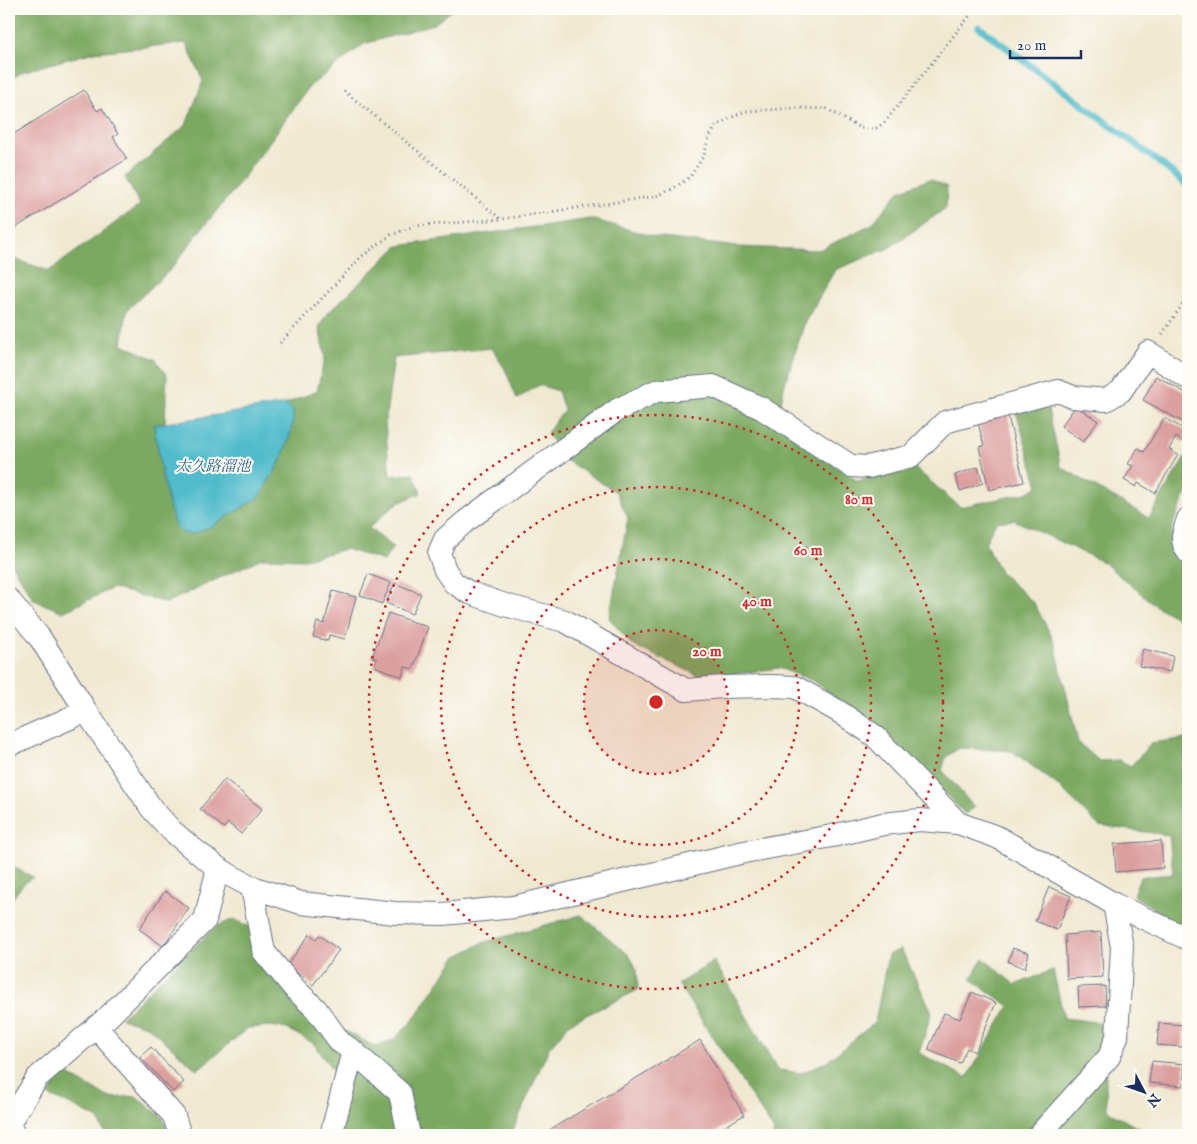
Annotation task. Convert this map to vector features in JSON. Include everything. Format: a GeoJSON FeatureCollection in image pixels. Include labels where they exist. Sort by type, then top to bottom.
{"type":"FeatureCollection","features":[{"type":"Feature","properties":{"kind":"street"},"geometry":{"type":"LineString","coordinates":[[958,823],[875,736],[795,687],[723,687],[686,690],[565,622],[470,593],[454,583],[445,570],[439,553],[444,539],[617,410],[656,391],[713,386],[761,408],[851,466],[868,467],[911,456],[946,422],[1058,391],[1073,397],[1106,400],[1121,392],[1148,352],[1188,378]]}},
{"type":"Feature","properties":{"kind":"street"},"geometry":{"type":"LineString","coordinates":[[1188,518],[1182,536],[1188,552]]}},
{"type":"Feature","properties":{"kind":"street"},"geometry":{"type":"LineString","coordinates":[[9,600],[40,638],[86,711],[152,809],[171,830],[218,868],[252,887],[301,903],[395,913],[443,914],[514,907],[744,852],[832,836],[883,824],[920,820],[958,823],[998,837],[1114,904],[1188,938]]}},
{"type":"Feature","properties":{"kind":"street"},"geometry":{"type":"LineString","coordinates":[[9,746],[86,711]]}},
{"type":"Feature","properties":{"kind":"street"},"geometry":{"type":"LineString","coordinates":[[14,1135],[9,1123],[38,1077],[115,1010],[205,920],[218,868]]}},
{"type":"Feature","properties":{"kind":"street"},"geometry":{"type":"LineString","coordinates":[[252,887],[264,952],[294,988],[316,1009],[340,1042],[353,1051],[400,1093],[410,1135]]}},
{"type":"Feature","properties":{"kind":"street"},"geometry":{"type":"LineString","coordinates":[[1039,1135],[1110,1058],[1117,1037],[1122,947],[1114,904]]}},
{"type":"Feature","properties":{"kind":"street"},"geometry":{"type":"LineString","coordinates":[[96,1027],[174,1116],[180,1135]]}},
{"type":"Feature","properties":{"kind":"street"},"geometry":{"type":"LineString","coordinates":[[331,1135],[353,1051]]}},
{"type":"Feature","properties":{"kind":"path"},"geometry":{"type":"LineString","coordinates":[[280,343],[361,257],[391,235],[414,226],[502,219],[657,196],[674,188],[690,177],[704,155],[708,140],[716,126],[746,111],[799,108],[827,110],[860,128],[875,129],[884,122],[975,9]]}},
{"type":"Feature","properties":{"kind":"path"},"geometry":{"type":"LineString","coordinates":[[344,91],[502,219]]}},
{"type":"Feature","properties":{"kind":"path"},"geometry":{"type":"LineString","coordinates":[[1148,352],[1188,297]]}},
{"type":"Feature","properties":{"kind":"green space"},"geometry":{"type":"Polygon","coordinates":[[[9,9],[454,9],[434,24],[364,44],[310,86],[235,189],[172,268],[127,310],[122,344],[155,359],[167,375],[165,423],[154,425],[162,475],[175,526],[214,525],[259,497],[280,462],[288,441],[293,422],[293,409],[285,404],[317,391],[325,357],[319,327],[327,314],[398,246],[591,219],[655,237],[738,247],[819,250],[872,224],[899,191],[930,179],[947,187],[946,208],[889,248],[835,270],[805,322],[784,387],[781,403],[792,437],[858,481],[915,468],[960,507],[1027,493],[1038,486],[1015,408],[1048,409],[1061,467],[1149,518],[1188,452],[1188,488],[1171,529],[1188,578],[1188,614],[1182,621],[1156,606],[1103,562],[1014,520],[996,522],[985,543],[1001,573],[1034,603],[1054,641],[1078,742],[1099,761],[1119,760],[1131,766],[1151,743],[1188,738],[1188,928],[1177,924],[1133,895],[1140,877],[1173,874],[1169,835],[1099,826],[1056,784],[1012,751],[959,748],[946,757],[942,770],[974,807],[965,814],[903,750],[814,681],[779,668],[704,678],[632,645],[609,618],[628,518],[616,492],[564,459],[547,433],[564,410],[558,391],[539,385],[517,399],[505,369],[492,348],[394,358],[385,422],[390,476],[414,474],[421,493],[394,505],[369,528],[393,547],[384,561],[346,549],[305,559],[262,558],[166,603],[113,588],[63,612],[34,600],[12,565],[9,458],[9,257],[49,271],[140,205],[125,177],[186,125],[203,81],[186,43],[94,52],[24,71],[9,80],[9,9]]]}},
{"type":"Feature","properties":{"kind":"green space"},"geometry":{"type":"Polygon","coordinates":[[[9,865],[33,877],[23,884],[9,904],[9,865]]]}},
{"type":"Feature","properties":{"kind":"green space"},"geometry":{"type":"Polygon","coordinates":[[[581,915],[630,956],[637,970],[638,990],[570,1023],[549,1048],[511,1135],[334,1135],[328,1123],[333,1070],[313,1043],[287,1029],[271,1026],[248,1028],[197,1070],[149,1027],[121,1018],[215,927],[234,919],[254,929],[297,1006],[376,1047],[395,1039],[414,1019],[456,957],[482,943],[581,915]]]}},
{"type":"Feature","properties":{"kind":"green space"},"geometry":{"type":"Polygon","coordinates":[[[901,949],[932,1012],[919,1053],[967,1078],[1009,1006],[971,979],[983,958],[1015,985],[1053,970],[1064,1018],[1104,1023],[1107,1110],[1148,1134],[1158,1135],[970,1135],[947,1129],[942,1135],[773,1135],[774,1131],[678,984],[714,961],[778,1070],[801,1073],[828,1061],[875,1022],[888,955],[901,949]]]}},
{"type":"Feature","properties":{"kind":"green space"},"geometry":{"type":"Polygon","coordinates":[[[61,1071],[110,1098],[136,1096],[162,1117],[170,1135],[106,1135],[98,1119],[49,1096],[61,1071]]]}},
{"type":"Feature","properties":{"kind":"water","name":"太久路溜池"},"geometry":{"type":"Polygon","coordinates":[[[285,404],[293,409],[293,422],[288,441],[280,462],[259,497],[214,525],[192,534],[182,533],[175,526],[168,501],[154,425],[285,404]]]}},
{"type":"Feature","properties":{"kind":"building"},"geometry":{"type":"Polygon","coordinates":[[[84,90],[97,111],[102,108],[118,134],[113,137],[127,159],[15,228],[9,217],[9,137],[84,90]]]}},
{"type":"Feature","properties":{"kind":"building"},"geometry":{"type":"Polygon","coordinates":[[[1156,376],[1188,394],[1188,425],[1143,400],[1156,376]]]}},
{"type":"Feature","properties":{"kind":"building"},"geometry":{"type":"Polygon","coordinates":[[[1076,406],[1098,421],[1083,442],[1061,426],[1076,406]]]}},
{"type":"Feature","properties":{"kind":"building"},"geometry":{"type":"Polygon","coordinates":[[[1007,412],[1024,482],[989,490],[979,447],[984,446],[977,419],[1007,412]]]}},
{"type":"Feature","properties":{"kind":"building"},"geometry":{"type":"Polygon","coordinates":[[[1164,418],[1188,431],[1188,433],[1183,442],[1176,437],[1169,449],[1178,455],[1155,493],[1138,483],[1136,487],[1124,480],[1133,466],[1128,464],[1138,448],[1144,452],[1164,418]]]}},
{"type":"Feature","properties":{"kind":"building"},"geometry":{"type":"Polygon","coordinates":[[[978,467],[983,483],[960,491],[955,475],[978,467]]]}},
{"type":"Feature","properties":{"kind":"building"},"geometry":{"type":"Polygon","coordinates":[[[368,574],[391,583],[382,604],[360,595],[368,574]]]}},
{"type":"Feature","properties":{"kind":"building"},"geometry":{"type":"Polygon","coordinates":[[[395,583],[421,594],[412,614],[386,603],[395,583]]]}},
{"type":"Feature","properties":{"kind":"building"},"geometry":{"type":"Polygon","coordinates":[[[333,591],[356,597],[345,639],[329,635],[328,641],[313,637],[317,622],[324,624],[333,591]]]}},
{"type":"Feature","properties":{"kind":"building"},"geometry":{"type":"Polygon","coordinates":[[[388,613],[428,627],[413,669],[405,667],[402,677],[374,666],[377,659],[372,657],[388,613]]]}},
{"type":"Feature","properties":{"kind":"building"},"geometry":{"type":"Polygon","coordinates":[[[1143,649],[1173,656],[1170,672],[1139,666],[1143,649]]]}},
{"type":"Feature","properties":{"kind":"building"},"geometry":{"type":"Polygon","coordinates":[[[225,779],[262,809],[241,834],[228,823],[224,828],[200,809],[225,779]]]}},
{"type":"Feature","properties":{"kind":"building"},"geometry":{"type":"Polygon","coordinates":[[[1161,841],[1163,868],[1116,872],[1114,844],[1161,841]]]}},
{"type":"Feature","properties":{"kind":"building"},"geometry":{"type":"Polygon","coordinates":[[[1049,887],[1071,896],[1057,930],[1035,921],[1049,887]]]}},
{"type":"Feature","properties":{"kind":"building"},"geometry":{"type":"Polygon","coordinates":[[[165,891],[189,908],[163,946],[139,929],[165,891]]]}},
{"type":"Feature","properties":{"kind":"building"},"geometry":{"type":"Polygon","coordinates":[[[1101,932],[1103,977],[1067,979],[1065,935],[1101,932]]]}},
{"type":"Feature","properties":{"kind":"building"},"geometry":{"type":"Polygon","coordinates":[[[310,934],[316,939],[319,935],[339,950],[313,985],[287,965],[310,934]]]}},
{"type":"Feature","properties":{"kind":"building"},"geometry":{"type":"Polygon","coordinates":[[[1013,948],[1029,953],[1025,968],[1008,962],[1013,948]]]}},
{"type":"Feature","properties":{"kind":"building"},"geometry":{"type":"Polygon","coordinates":[[[1105,986],[1106,1006],[1079,1007],[1078,987],[1105,986]]]}},
{"type":"Feature","properties":{"kind":"building"},"geometry":{"type":"Polygon","coordinates":[[[972,992],[996,1003],[975,1052],[967,1048],[960,1063],[928,1050],[944,1013],[960,1019],[972,992]]]}},
{"type":"Feature","properties":{"kind":"building"},"geometry":{"type":"Polygon","coordinates":[[[1159,1023],[1184,1025],[1183,1047],[1157,1045],[1159,1023]]]}},
{"type":"Feature","properties":{"kind":"building"},"geometry":{"type":"Polygon","coordinates":[[[700,1040],[744,1115],[710,1135],[541,1135],[700,1040]]]}},
{"type":"Feature","properties":{"kind":"building"},"geometry":{"type":"Polygon","coordinates":[[[151,1047],[184,1082],[173,1092],[140,1057],[151,1047]]]}},
{"type":"Feature","properties":{"kind":"building"},"geometry":{"type":"Polygon","coordinates":[[[1152,1061],[1185,1064],[1183,1086],[1149,1083],[1152,1061]]]}},
{"type":"Feature","properties":{"kind":"waterway"},"geometry":{"type":"LineString","coordinates":[[979,27],[1159,162],[1188,186]]}}]}
